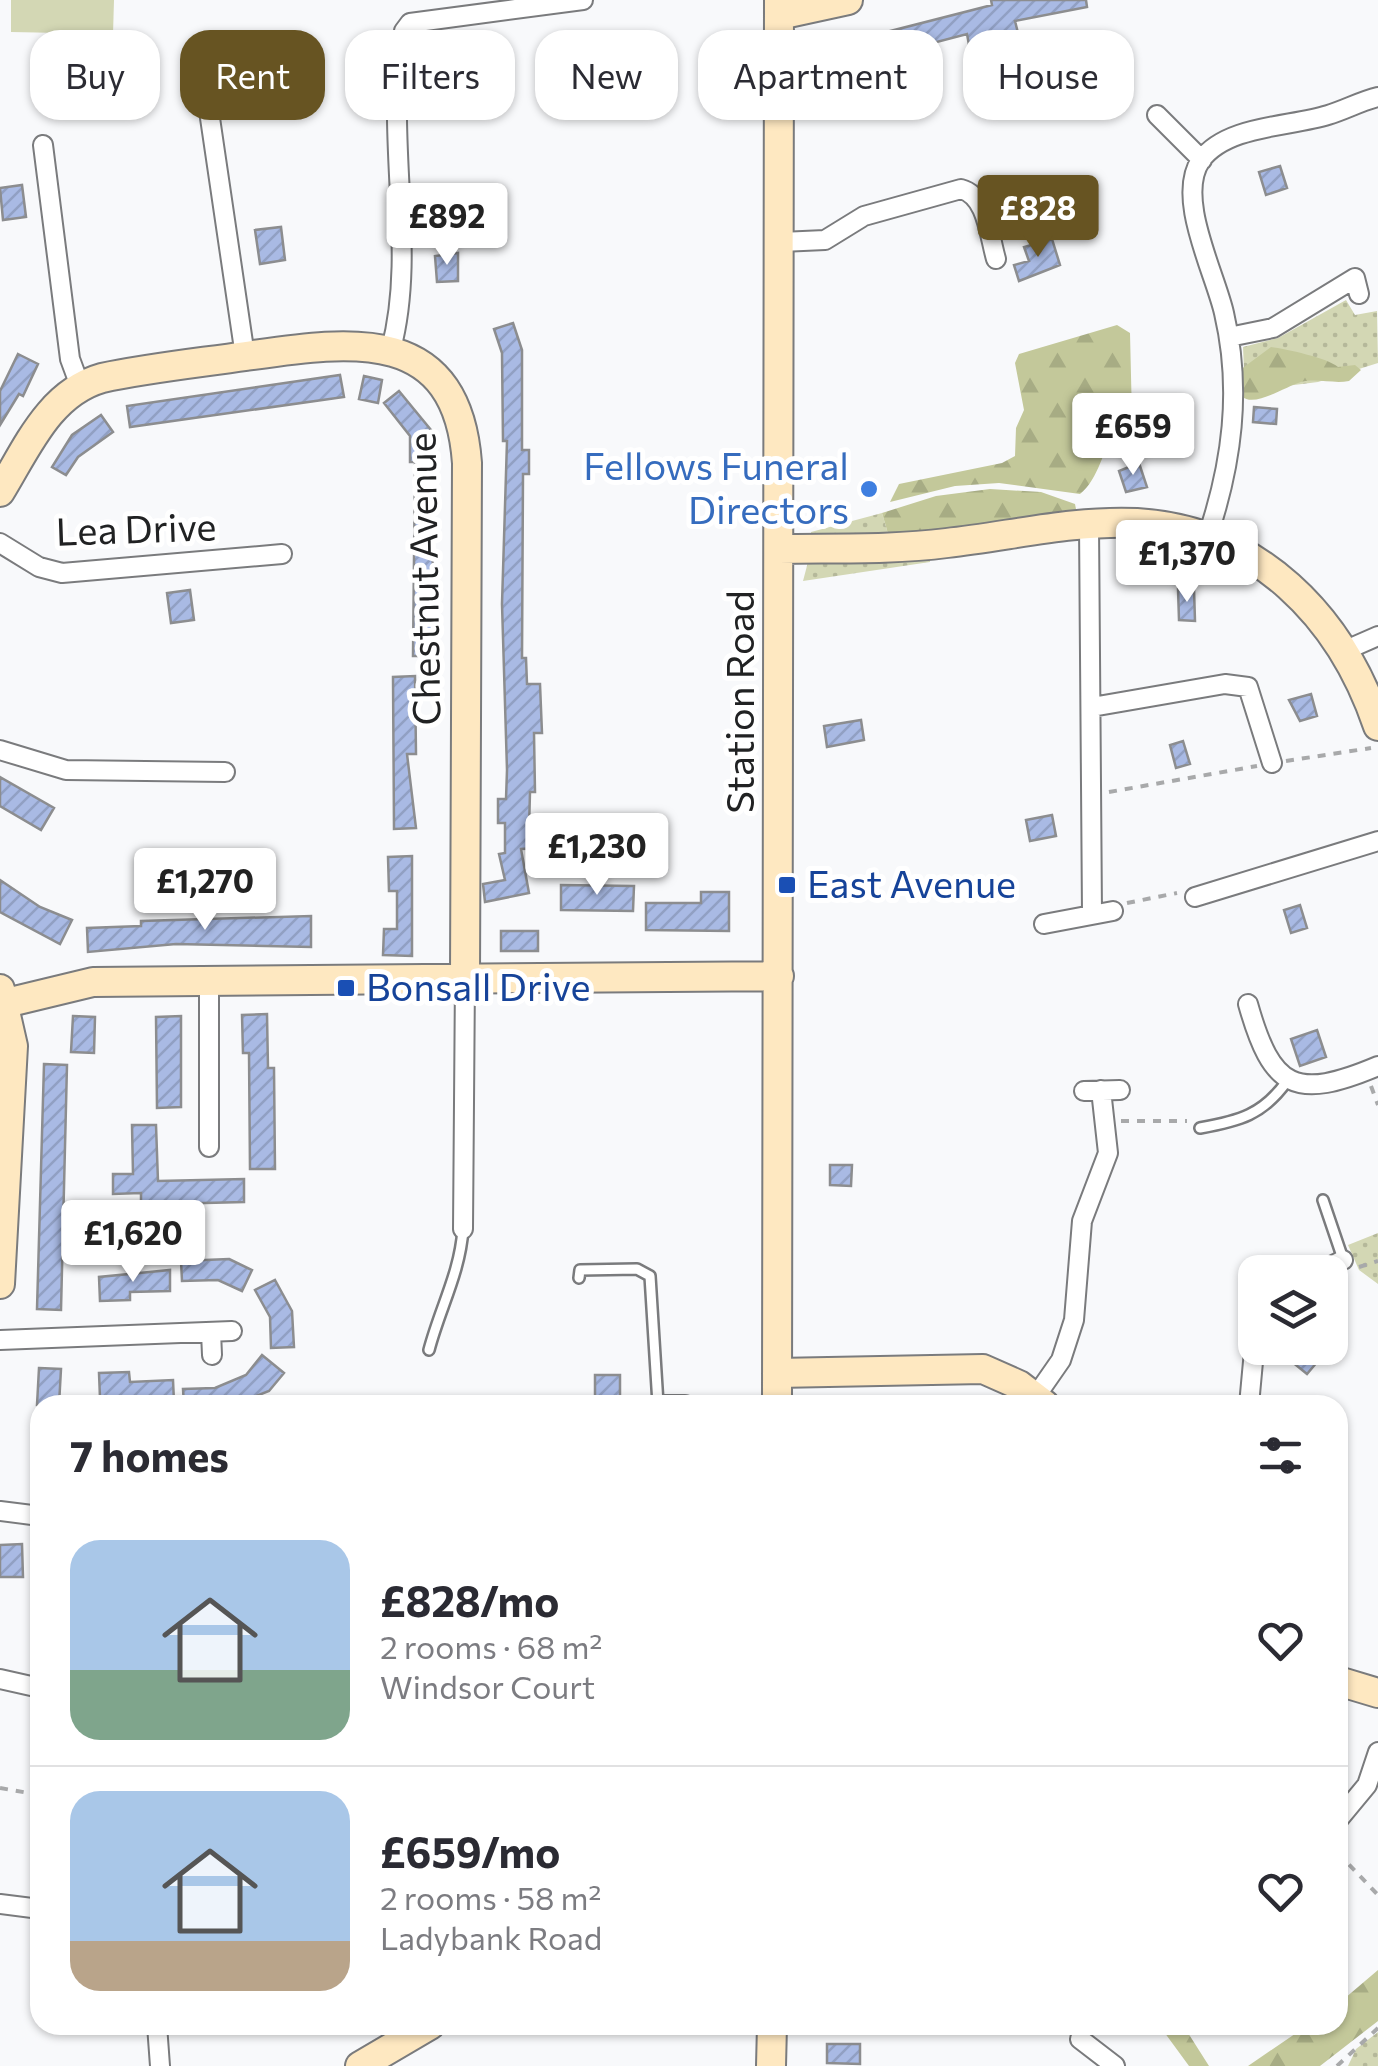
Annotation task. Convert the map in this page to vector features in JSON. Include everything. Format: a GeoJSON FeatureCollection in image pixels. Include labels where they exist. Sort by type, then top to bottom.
{"type":"FeatureCollection","features":[{"type":"Feature","properties":{"kind":"street"},"geometry":{"type":"LineString","coordinates":[[392,349],[398,323],[401,266],[404,32],[410,23],[498,5],[584,0]]}},
{"type":"Feature","properties":{"kind":"street"},"geometry":{"type":"LineString","coordinates":[[779,8],[848,0]]}},
{"type":"Feature","properties":{"kind":"street","name":"Station Road"},"geometry":{"type":"LineString","coordinates":[[777,1395],[779,8]]}},
{"type":"Feature","properties":{"kind":"street"},"geometry":{"type":"LineString","coordinates":[[1208,538],[1232,444],[1229,337],[1192,203],[1192,183],[1202,160],[1214,149],[1254,131],[1331,115],[1378,97]]}},
{"type":"Feature","properties":{"kind":"street"},"geometry":{"type":"LineString","coordinates":[[1157,116],[1202,160]]}},
{"type":"Feature","properties":{"kind":"street"},"geometry":{"type":"LineString","coordinates":[[210,120],[245,356]]}},
{"type":"Feature","properties":{"kind":"street"},"geometry":{"type":"LineString","coordinates":[[43,145],[70,359],[80,386]]}},
{"type":"Feature","properties":{"kind":"street"},"geometry":{"type":"LineString","coordinates":[[781,242],[825,240],[864,216],[960,189],[972,192],[980,204],[996,259]]}},
{"type":"Feature","properties":{"kind":"street"},"geometry":{"type":"LineString","coordinates":[[1229,337],[1273,328],[1354,278],[1358,294]]}},
{"type":"Feature","properties":{"kind":"street","name":"Chestnut Avenue"},"geometry":{"type":"LineString","coordinates":[[0,492],[48,414],[80,386],[124,373],[341,343],[392,349],[424,366],[441,384],[462,419],[465,434],[463,1229]]}},
{"type":"Feature","properties":{"kind":"street"},"geometry":{"type":"LineString","coordinates":[[779,549],[918,546],[1089,525],[1153,524],[1208,538],[1252,558],[1295,589],[1346,650],[1378,726]]}},
{"type":"Feature","properties":{"kind":"street"},"geometry":{"type":"LineString","coordinates":[[1089,525],[1092,914]]}},
{"type":"Feature","properties":{"kind":"street","name":"Lea Drive"},"geometry":{"type":"LineString","coordinates":[[0,542],[39,566],[62,572],[282,554]]}},
{"type":"Feature","properties":{"kind":"street"},"geometry":{"type":"LineString","coordinates":[[1346,650],[1378,636]]}},
{"type":"Feature","properties":{"kind":"street"},"geometry":{"type":"LineString","coordinates":[[1092,707],[1225,684],[1248,688],[1272,763]]}},
{"type":"Feature","properties":{"kind":"street"},"geometry":{"type":"LineString","coordinates":[[0,750],[36,764],[76,771],[225,772]]}},
{"type":"Feature","properties":{"kind":"street"},"geometry":{"type":"LineString","coordinates":[[1195,896],[1378,841]]}},
{"type":"Feature","properties":{"kind":"street"},"geometry":{"type":"LineString","coordinates":[[1044,924],[1113,911]]}},
{"type":"Feature","properties":{"kind":"street"},"geometry":{"type":"LineString","coordinates":[[0,1284],[12,1061],[3,996],[93,982],[209,978],[779,976]]}},
{"type":"Feature","properties":{"kind":"street"},"geometry":{"type":"LineString","coordinates":[[209,978],[209,1147]]}},
{"type":"Feature","properties":{"kind":"street"},"geometry":{"type":"LineString","coordinates":[[1248,1004],[1259,1044],[1286,1082],[1304,1086],[1378,1066]]}},
{"type":"Feature","properties":{"kind":"street"},"geometry":{"type":"LineString","coordinates":[[1043,1395],[1061,1360],[1074,1320],[1082,1221],[1108,1152],[1101,1090]]}},
{"type":"Feature","properties":{"kind":"street"},"geometry":{"type":"LineString","coordinates":[[211,1332],[212,1355]]}},
{"type":"Feature","properties":{"kind":"street"},"geometry":{"type":"LineString","coordinates":[[0,1340],[232,1332]]}},
{"type":"Feature","properties":{"kind":"street"},"geometry":{"type":"LineString","coordinates":[[1251,1395],[1253,1365]]}},
{"type":"Feature","properties":{"kind":"street"},"geometry":{"type":"LineString","coordinates":[[777,1374],[983,1368],[1030,1395]]}},
{"type":"Feature","properties":{"kind":"street"},"geometry":{"type":"LineString","coordinates":[[0,1511],[30,1515]]}},
{"type":"Feature","properties":{"kind":"street"},"geometry":{"type":"LineString","coordinates":[[0,1680],[30,1686]]}},
{"type":"Feature","properties":{"kind":"street"},"geometry":{"type":"LineString","coordinates":[[1348,1684],[1378,1693]]}},
{"type":"Feature","properties":{"kind":"street"},"geometry":{"type":"LineString","coordinates":[[1348,1808],[1366,1786],[1378,1752]]}},
{"type":"Feature","properties":{"kind":"street"},"geometry":{"type":"LineString","coordinates":[[0,1904],[30,1908]]}},
{"type":"Feature","properties":{"kind":"street"},"geometry":{"type":"LineString","coordinates":[[158,2035],[160,2066]]}},
{"type":"Feature","properties":{"kind":"street"},"geometry":{"type":"LineString","coordinates":[[360,2066],[395,2035]]}},
{"type":"Feature","properties":{"kind":"street"},"geometry":{"type":"LineString","coordinates":[[772,2035],[772,2066]]}},
{"type":"Feature","properties":{"kind":"street"},"geometry":{"type":"LineString","coordinates":[[1080,2040],[1094,2060],[1115,2066]]}},
{"type":"Feature","properties":{"kind":"lane"},"geometry":{"type":"LineString","coordinates":[[1200,1128],[1242,1121],[1270,1104],[1286,1082]]}},
{"type":"Feature","properties":{"kind":"lane"},"geometry":{"type":"LineString","coordinates":[[1322,1200],[1341,1255]]}},
{"type":"Feature","properties":{"kind":"lane"},"geometry":{"type":"LineString","coordinates":[[429,1350],[440,1309],[460,1266],[463,1229]]}},
{"type":"Feature","properties":{"kind":"lane"},"geometry":{"type":"LineString","coordinates":[[580,1278],[580,1270],[637,1269],[650,1276],[657,1395]]}},
{"type":"Feature","properties":{"kind":"path"},"geometry":{"type":"LineString","coordinates":[[1090,796],[1378,747]]}},
{"type":"Feature","properties":{"kind":"path"},"geometry":{"type":"LineString","coordinates":[[1113,911],[1117,905],[1184,892],[1195,896]]}},
{"type":"Feature","properties":{"kind":"path"},"geometry":{"type":"LineString","coordinates":[[1103,1121],[1190,1122],[1200,1128]]}},
{"type":"Feature","properties":{"kind":"path"},"geometry":{"type":"LineString","coordinates":[[0,1788],[30,1793]]}},
{"type":"Feature","properties":{"kind":"path"},"geometry":{"type":"LineString","coordinates":[[1348,1864],[1378,1895]]}},
{"type":"Feature","properties":{"kind":"path"},"geometry":{"type":"LineString","coordinates":[[1337,2066],[1378,2028]]}},
{"type":"Feature","properties":{"kind":"green space"},"geometry":{"type":"Polygon","coordinates":[[[11,0],[114,0],[113,30],[11,32],[11,0]]]}},
{"type":"Feature","properties":{"kind":"green space"},"geometry":{"type":"Polygon","coordinates":[[[1346,300],[1355,315],[1377,311],[1378,363],[1318,382],[1245,391],[1243,347],[1278,338],[1346,300]]]}},
{"type":"Feature","properties":{"kind":"green space"},"geometry":{"type":"Polygon","coordinates":[[[1117,325],[1130,333],[1132,418],[1127,426],[1116,428],[1092,480],[1080,494],[999,483],[955,486],[890,502],[899,484],[1002,463],[1015,456],[1016,428],[1024,410],[1015,363],[1019,354],[1117,325]]]}},
{"type":"Feature","properties":{"kind":"green space"},"geometry":{"type":"Polygon","coordinates":[[[1271,347],[1316,357],[1338,367],[1355,365],[1361,370],[1349,381],[1301,382],[1249,400],[1242,396],[1239,387],[1240,370],[1271,347]]]}},
{"type":"Feature","properties":{"kind":"green space"},"geometry":{"type":"Polygon","coordinates":[[[990,489],[1041,492],[1075,504],[1077,514],[889,537],[882,513],[936,496],[990,489]]]}},
{"type":"Feature","properties":{"kind":"green space"},"geometry":{"type":"Polygon","coordinates":[[[882,513],[889,537],[811,535],[811,532],[882,513]]]}},
{"type":"Feature","properties":{"kind":"green space"},"geometry":{"type":"Polygon","coordinates":[[[930,558],[930,562],[803,581],[808,562],[930,558]]]}},
{"type":"Feature","properties":{"kind":"green space"},"geometry":{"type":"Polygon","coordinates":[[[1378,1233],[1378,1284],[1359,1270],[1348,1245],[1378,1233]]]}},
{"type":"Feature","properties":{"kind":"green space"},"geometry":{"type":"Polygon","coordinates":[[[1378,1970],[1378,2021],[1320,2066],[1248,2066],[1293,2035],[1348,2035],[1348,1996],[1378,1970]]]}},
{"type":"Feature","properties":{"kind":"green space"},"geometry":{"type":"Polygon","coordinates":[[[1378,2032],[1378,2066],[1348,2066],[1356,2049],[1378,2032]]]}},
{"type":"Feature","properties":{"kind":"green space"},"geometry":{"type":"Polygon","coordinates":[[[1166,2035],[1189,2035],[1209,2066],[1189,2066],[1166,2035]]]}},
{"type":"Feature","properties":{"kind":"building"},"geometry":{"type":"Polygon","coordinates":[[[991,0],[1086,0],[1087,7],[1015,21],[1017,30],[963,30],[963,35],[943,40],[943,30],[894,30],[992,5],[991,0]]]}},
{"type":"Feature","properties":{"kind":"building"},"geometry":{"type":"Polygon","coordinates":[[[1280,166],[1287,188],[1266,195],[1259,172],[1280,166]]]}},
{"type":"Feature","properties":{"kind":"building"},"geometry":{"type":"Polygon","coordinates":[[[22,185],[26,217],[3,220],[0,188],[22,185]]]}},
{"type":"Feature","properties":{"kind":"building"},"geometry":{"type":"Polygon","coordinates":[[[281,227],[285,260],[260,264],[255,230],[281,227]]]}},
{"type":"Feature","properties":{"kind":"building"},"geometry":{"type":"Polygon","coordinates":[[[1052,239],[1060,265],[1019,281],[1014,265],[1029,261],[1024,247],[1052,239]]]}},
{"type":"Feature","properties":{"kind":"building"},"geometry":{"type":"Polygon","coordinates":[[[458,253],[458,281],[437,282],[435,256],[458,253]]]}},
{"type":"Feature","properties":{"kind":"building"},"geometry":{"type":"Polygon","coordinates":[[[513,323],[522,350],[522,450],[529,450],[529,474],[523,474],[522,658],[526,658],[527,684],[540,684],[542,733],[534,733],[535,792],[530,792],[529,830],[560,829],[561,847],[521,849],[529,893],[485,902],[483,884],[505,880],[499,854],[505,853],[505,823],[498,823],[498,799],[506,799],[507,770],[502,604],[507,441],[503,441],[502,353],[494,329],[513,323]]]}},
{"type":"Feature","properties":{"kind":"building"},"geometry":{"type":"Polygon","coordinates":[[[18,354],[38,364],[23,396],[19,394],[0,425],[0,391],[18,354]]]}},
{"type":"Feature","properties":{"kind":"building"},"geometry":{"type":"Polygon","coordinates":[[[340,375],[344,397],[130,427],[127,406],[340,375]]]}},
{"type":"Feature","properties":{"kind":"building"},"geometry":{"type":"Polygon","coordinates":[[[364,376],[382,380],[378,403],[359,399],[364,376]]]}},
{"type":"Feature","properties":{"kind":"building"},"geometry":{"type":"Polygon","coordinates":[[[399,391],[431,430],[434,656],[413,656],[415,462],[410,462],[410,436],[384,403],[399,391]]]}},
{"type":"Feature","properties":{"kind":"building"},"geometry":{"type":"Polygon","coordinates":[[[1254,407],[1277,409],[1276,424],[1253,422],[1254,407]]]}},
{"type":"Feature","properties":{"kind":"building"},"geometry":{"type":"Polygon","coordinates":[[[101,415],[113,432],[78,457],[66,475],[52,467],[72,435],[101,415]]]}},
{"type":"Feature","properties":{"kind":"building"},"geometry":{"type":"Polygon","coordinates":[[[1139,463],[1147,487],[1126,492],[1119,471],[1139,463]]]}},
{"type":"Feature","properties":{"kind":"building"},"geometry":{"type":"Polygon","coordinates":[[[1178,589],[1194,589],[1195,621],[1179,620],[1178,589]]]}},
{"type":"Feature","properties":{"kind":"building"},"geometry":{"type":"Polygon","coordinates":[[[190,590],[194,620],[171,623],[167,593],[190,590]]]}},
{"type":"Feature","properties":{"kind":"building"},"geometry":{"type":"Polygon","coordinates":[[[415,676],[416,754],[407,754],[416,828],[394,829],[393,677],[415,676]]]}},
{"type":"Feature","properties":{"kind":"building"},"geometry":{"type":"Polygon","coordinates":[[[1311,694],[1317,716],[1300,721],[1289,700],[1311,694]]]}},
{"type":"Feature","properties":{"kind":"building"},"geometry":{"type":"Polygon","coordinates":[[[861,720],[864,740],[827,747],[824,726],[861,720]]]}},
{"type":"Feature","properties":{"kind":"building"},"geometry":{"type":"Polygon","coordinates":[[[1183,741],[1190,764],[1176,768],[1170,745],[1183,741]]]}},
{"type":"Feature","properties":{"kind":"building"},"geometry":{"type":"Polygon","coordinates":[[[0,777],[54,808],[41,830],[0,806],[0,777]]]}},
{"type":"Feature","properties":{"kind":"building"},"geometry":{"type":"Polygon","coordinates":[[[1052,815],[1056,836],[1030,841],[1026,820],[1052,815]]]}},
{"type":"Feature","properties":{"kind":"building"},"geometry":{"type":"Polygon","coordinates":[[[412,856],[412,956],[383,955],[384,929],[397,929],[397,891],[389,891],[388,857],[412,856]]]}},
{"type":"Feature","properties":{"kind":"building"},"geometry":{"type":"Polygon","coordinates":[[[0,880],[40,907],[72,920],[60,944],[0,912],[0,880]]]}},
{"type":"Feature","properties":{"kind":"building"},"geometry":{"type":"Polygon","coordinates":[[[561,885],[634,886],[633,911],[561,910],[561,885]]]}},
{"type":"Feature","properties":{"kind":"building"},"geometry":{"type":"Polygon","coordinates":[[[701,892],[729,892],[729,931],[646,930],[646,903],[701,903],[701,892]]]}},
{"type":"Feature","properties":{"kind":"building"},"geometry":{"type":"Polygon","coordinates":[[[1300,905],[1307,928],[1291,933],[1284,910],[1300,905]]]}},
{"type":"Feature","properties":{"kind":"building"},"geometry":{"type":"Polygon","coordinates":[[[311,916],[311,947],[176,944],[88,952],[87,928],[141,926],[141,921],[311,916]]]}},
{"type":"Feature","properties":{"kind":"building"},"geometry":{"type":"Polygon","coordinates":[[[501,931],[538,931],[538,951],[501,951],[501,931]]]}},
{"type":"Feature","properties":{"kind":"building"},"geometry":{"type":"Polygon","coordinates":[[[267,1014],[268,1068],[274,1068],[275,1169],[250,1169],[249,1053],[243,1053],[242,1015],[267,1014]]]}},
{"type":"Feature","properties":{"kind":"building"},"geometry":{"type":"Polygon","coordinates":[[[73,1016],[95,1017],[94,1053],[71,1052],[73,1016]]]}},
{"type":"Feature","properties":{"kind":"building"},"geometry":{"type":"Polygon","coordinates":[[[181,1016],[181,1107],[157,1108],[156,1017],[181,1016]]]}},
{"type":"Feature","properties":{"kind":"building"},"geometry":{"type":"Polygon","coordinates":[[[1317,1030],[1326,1057],[1300,1066],[1291,1039],[1317,1030]]]}},
{"type":"Feature","properties":{"kind":"building"},"geometry":{"type":"Polygon","coordinates":[[[44,1064],[67,1065],[61,1310],[37,1309],[44,1064]]]}},
{"type":"Feature","properties":{"kind":"building"},"geometry":{"type":"Polygon","coordinates":[[[132,1125],[156,1125],[158,1181],[244,1179],[244,1202],[165,1204],[166,1217],[141,1218],[141,1193],[113,1194],[113,1174],[133,1174],[132,1125]]]}},
{"type":"Feature","properties":{"kind":"building"},"geometry":{"type":"Polygon","coordinates":[[[830,1165],[852,1165],[851,1186],[830,1185],[830,1165]]]}},
{"type":"Feature","properties":{"kind":"building"},"geometry":{"type":"Polygon","coordinates":[[[229,1259],[252,1270],[242,1291],[218,1280],[182,1281],[181,1261],[229,1259]]]}},
{"type":"Feature","properties":{"kind":"building"},"geometry":{"type":"Polygon","coordinates":[[[170,1270],[170,1291],[130,1292],[130,1300],[100,1301],[99,1277],[170,1270]]]}},
{"type":"Feature","properties":{"kind":"building"},"geometry":{"type":"Polygon","coordinates":[[[275,1280],[292,1311],[294,1347],[271,1348],[270,1317],[255,1290],[275,1280]]]}},
{"type":"Feature","properties":{"kind":"building"},"geometry":{"type":"Polygon","coordinates":[[[262,1355],[284,1373],[269,1391],[259,1395],[183,1395],[183,1389],[215,1388],[246,1375],[262,1355]]]}},
{"type":"Feature","properties":{"kind":"building"},"geometry":{"type":"Polygon","coordinates":[[[1296,1365],[1315,1365],[1307,1374],[1296,1365]]]}},
{"type":"Feature","properties":{"kind":"building"},"geometry":{"type":"Polygon","coordinates":[[[39,1368],[61,1369],[60,1395],[38,1395],[39,1368]]]}},
{"type":"Feature","properties":{"kind":"building"},"geometry":{"type":"Polygon","coordinates":[[[129,1372],[130,1382],[173,1380],[174,1395],[100,1395],[99,1373],[129,1372]]]}},
{"type":"Feature","properties":{"kind":"building"},"geometry":{"type":"Polygon","coordinates":[[[595,1375],[620,1375],[620,1395],[595,1395],[595,1375]]]}},
{"type":"Feature","properties":{"kind":"building"},"geometry":{"type":"Polygon","coordinates":[[[22,1544],[23,1577],[0,1577],[0,1545],[22,1544]]]}},
{"type":"Feature","properties":{"kind":"building"},"geometry":{"type":"Polygon","coordinates":[[[827,2044],[860,2044],[860,2064],[827,2063],[827,2044]]]}},
{"type":"Feature","properties":{"kind":"place","name":"Fellows Funeral Directors"},"geometry":{"type":"Point","coordinates":[869,489]}},
{"type":"Feature","properties":{"kind":"place","name":"East Avenue"},"geometry":{"type":"Point","coordinates":[787,885]}},
{"type":"Feature","properties":{"kind":"place","name":"Bonsall Drive"},"geometry":{"type":"Point","coordinates":[346,988]}}]}
